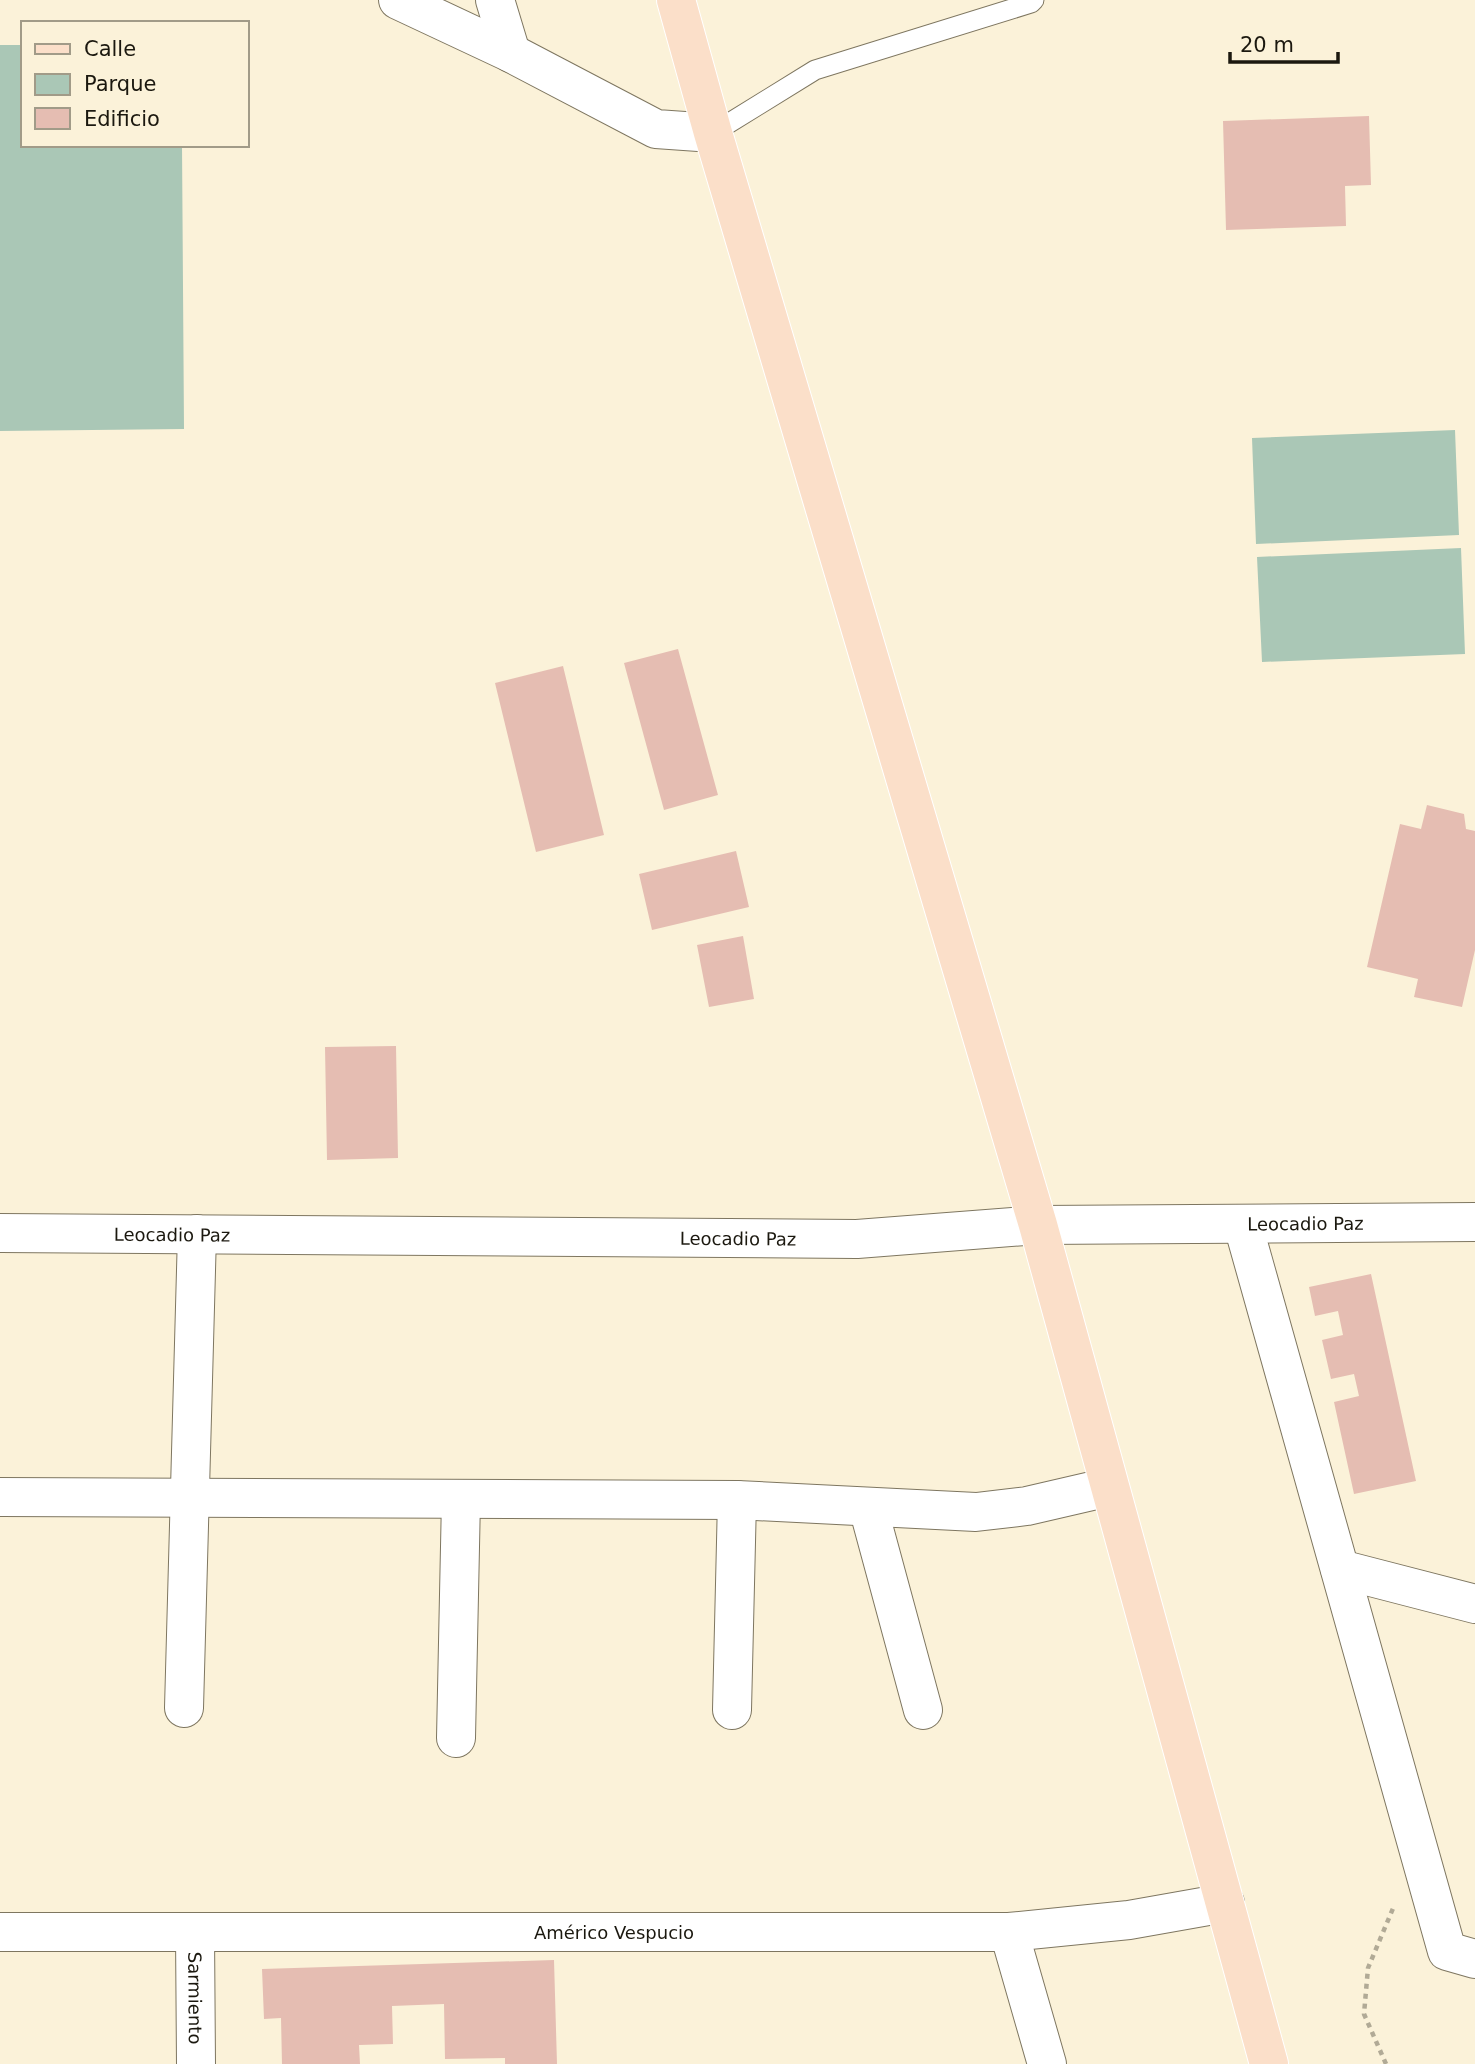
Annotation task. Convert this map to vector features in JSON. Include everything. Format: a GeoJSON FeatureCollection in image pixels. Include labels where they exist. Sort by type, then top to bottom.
{"type":"FeatureCollection","features":[{"type":"Feature","properties":{"kind":"main road"},"geometry":{"type":"LineString","coordinates":[[676,0],[1038,1225],[1269,2064]]}},
{"type":"Feature","properties":{"kind":"street"},"geometry":{"type":"LineString","coordinates":[[398,0],[511,53],[656,129],[713,132]]}},
{"type":"Feature","properties":{"kind":"street"},"geometry":{"type":"LineString","coordinates":[[495,0],[511,53]]}},
{"type":"Feature","properties":{"kind":"street","name":"Leocadio Paz"},"geometry":{"type":"LineString","coordinates":[[0,1233],[857,1239],[1038,1225],[1475,1222]]}},
{"type":"Feature","properties":{"kind":"street"},"geometry":{"type":"LineString","coordinates":[[1243,1225],[1447,1951],[1475,1959]]}},
{"type":"Feature","properties":{"kind":"street"},"geometry":{"type":"LineString","coordinates":[[184,1708],[197,1234]]}},
{"type":"Feature","properties":{"kind":"street"},"geometry":{"type":"LineString","coordinates":[[0,1497],[737,1500],[976,1512],[1027,1506],[1109,1488]]}},
{"type":"Feature","properties":{"kind":"street"},"geometry":{"type":"LineString","coordinates":[[456,1738],[461,1499]]}},
{"type":"Feature","properties":{"kind":"street"},"geometry":{"type":"LineString","coordinates":[[732,1710],[737,1500]]}},
{"type":"Feature","properties":{"kind":"street"},"geometry":{"type":"LineString","coordinates":[[868,1507],[923,1710]]}},
{"type":"Feature","properties":{"kind":"street"},"geometry":{"type":"LineString","coordinates":[[1340,1569],[1475,1604]]}},
{"type":"Feature","properties":{"kind":"street","name":"Américo Vespucio"},"geometry":{"type":"LineString","coordinates":[[0,1932],[1009,1932],[1129,1920],[1225,1903]]}},
{"type":"Feature","properties":{"kind":"street"},"geometry":{"type":"LineString","coordinates":[[1009,1932],[1047,2064]]}},
{"type":"Feature","properties":{"kind":"street","name":"Sarmiento"},"geometry":{"type":"LineString","coordinates":[[195,1933],[196,2064]]}},
{"type":"Feature","properties":{"kind":"lane"},"geometry":{"type":"LineString","coordinates":[[713,132],[815,70],[1034,0]]}},
{"type":"Feature","properties":{"kind":"path"},"geometry":{"type":"LineString","coordinates":[[1386,2064],[1364,2014],[1368,1968],[1418,1846]]}},
{"type":"Feature","properties":{"kind":"green space"},"geometry":{"type":"Polygon","coordinates":[[[0,45],[21,45],[21,147],[182,147],[184,429],[0,431],[0,45]]]}},
{"type":"Feature","properties":{"kind":"green space"},"geometry":{"type":"Polygon","coordinates":[[[1455,430],[1459,535],[1256,544],[1252,438],[1455,430]]]}},
{"type":"Feature","properties":{"kind":"green space"},"geometry":{"type":"Polygon","coordinates":[[[1461,548],[1465,654],[1262,662],[1257,557],[1461,548]]]}},
{"type":"Feature","properties":{"kind":"building"},"geometry":{"type":"Polygon","coordinates":[[[1369,116],[1371,185],[1345,186],[1346,226],[1226,230],[1223,121],[1369,116]]]}},
{"type":"Feature","properties":{"kind":"building"},"geometry":{"type":"Polygon","coordinates":[[[678,649],[718,795],[664,810],[624,663],[678,649]]]}},
{"type":"Feature","properties":{"kind":"building"},"geometry":{"type":"Polygon","coordinates":[[[563,666],[604,835],[536,852],[495,683],[563,666]]]}},
{"type":"Feature","properties":{"kind":"building"},"geometry":{"type":"Polygon","coordinates":[[[1427,805],[1464,814],[1466,829],[1475,831],[1475,950],[1462,1007],[1414,997],[1418,979],[1367,967],[1400,824],[1421,829],[1427,805]]]}},
{"type":"Feature","properties":{"kind":"building"},"geometry":{"type":"Polygon","coordinates":[[[736,851],[749,907],[652,930],[639,874],[736,851]]]}},
{"type":"Feature","properties":{"kind":"building"},"geometry":{"type":"Polygon","coordinates":[[[743,936],[754,999],[709,1007],[697,945],[743,936]]]}},
{"type":"Feature","properties":{"kind":"building"},"geometry":{"type":"Polygon","coordinates":[[[396,1046],[398,1158],[327,1160],[325,1047],[396,1046]]]}},
{"type":"Feature","properties":{"kind":"building"},"geometry":{"type":"Polygon","coordinates":[[[1371,1274],[1416,1481],[1354,1494],[1334,1402],[1359,1396],[1354,1374],[1331,1379],[1322,1340],[1343,1335],[1338,1311],[1315,1316],[1309,1287],[1371,1274]]]}},
{"type":"Feature","properties":{"kind":"building"},"geometry":{"type":"Polygon","coordinates":[[[554,1960],[557,2064],[505,2064],[505,2058],[445,2059],[444,2004],[392,2006],[393,2044],[359,2045],[360,2064],[282,2064],[281,2018],[264,2019],[262,1969],[554,1960]]]}}]}
